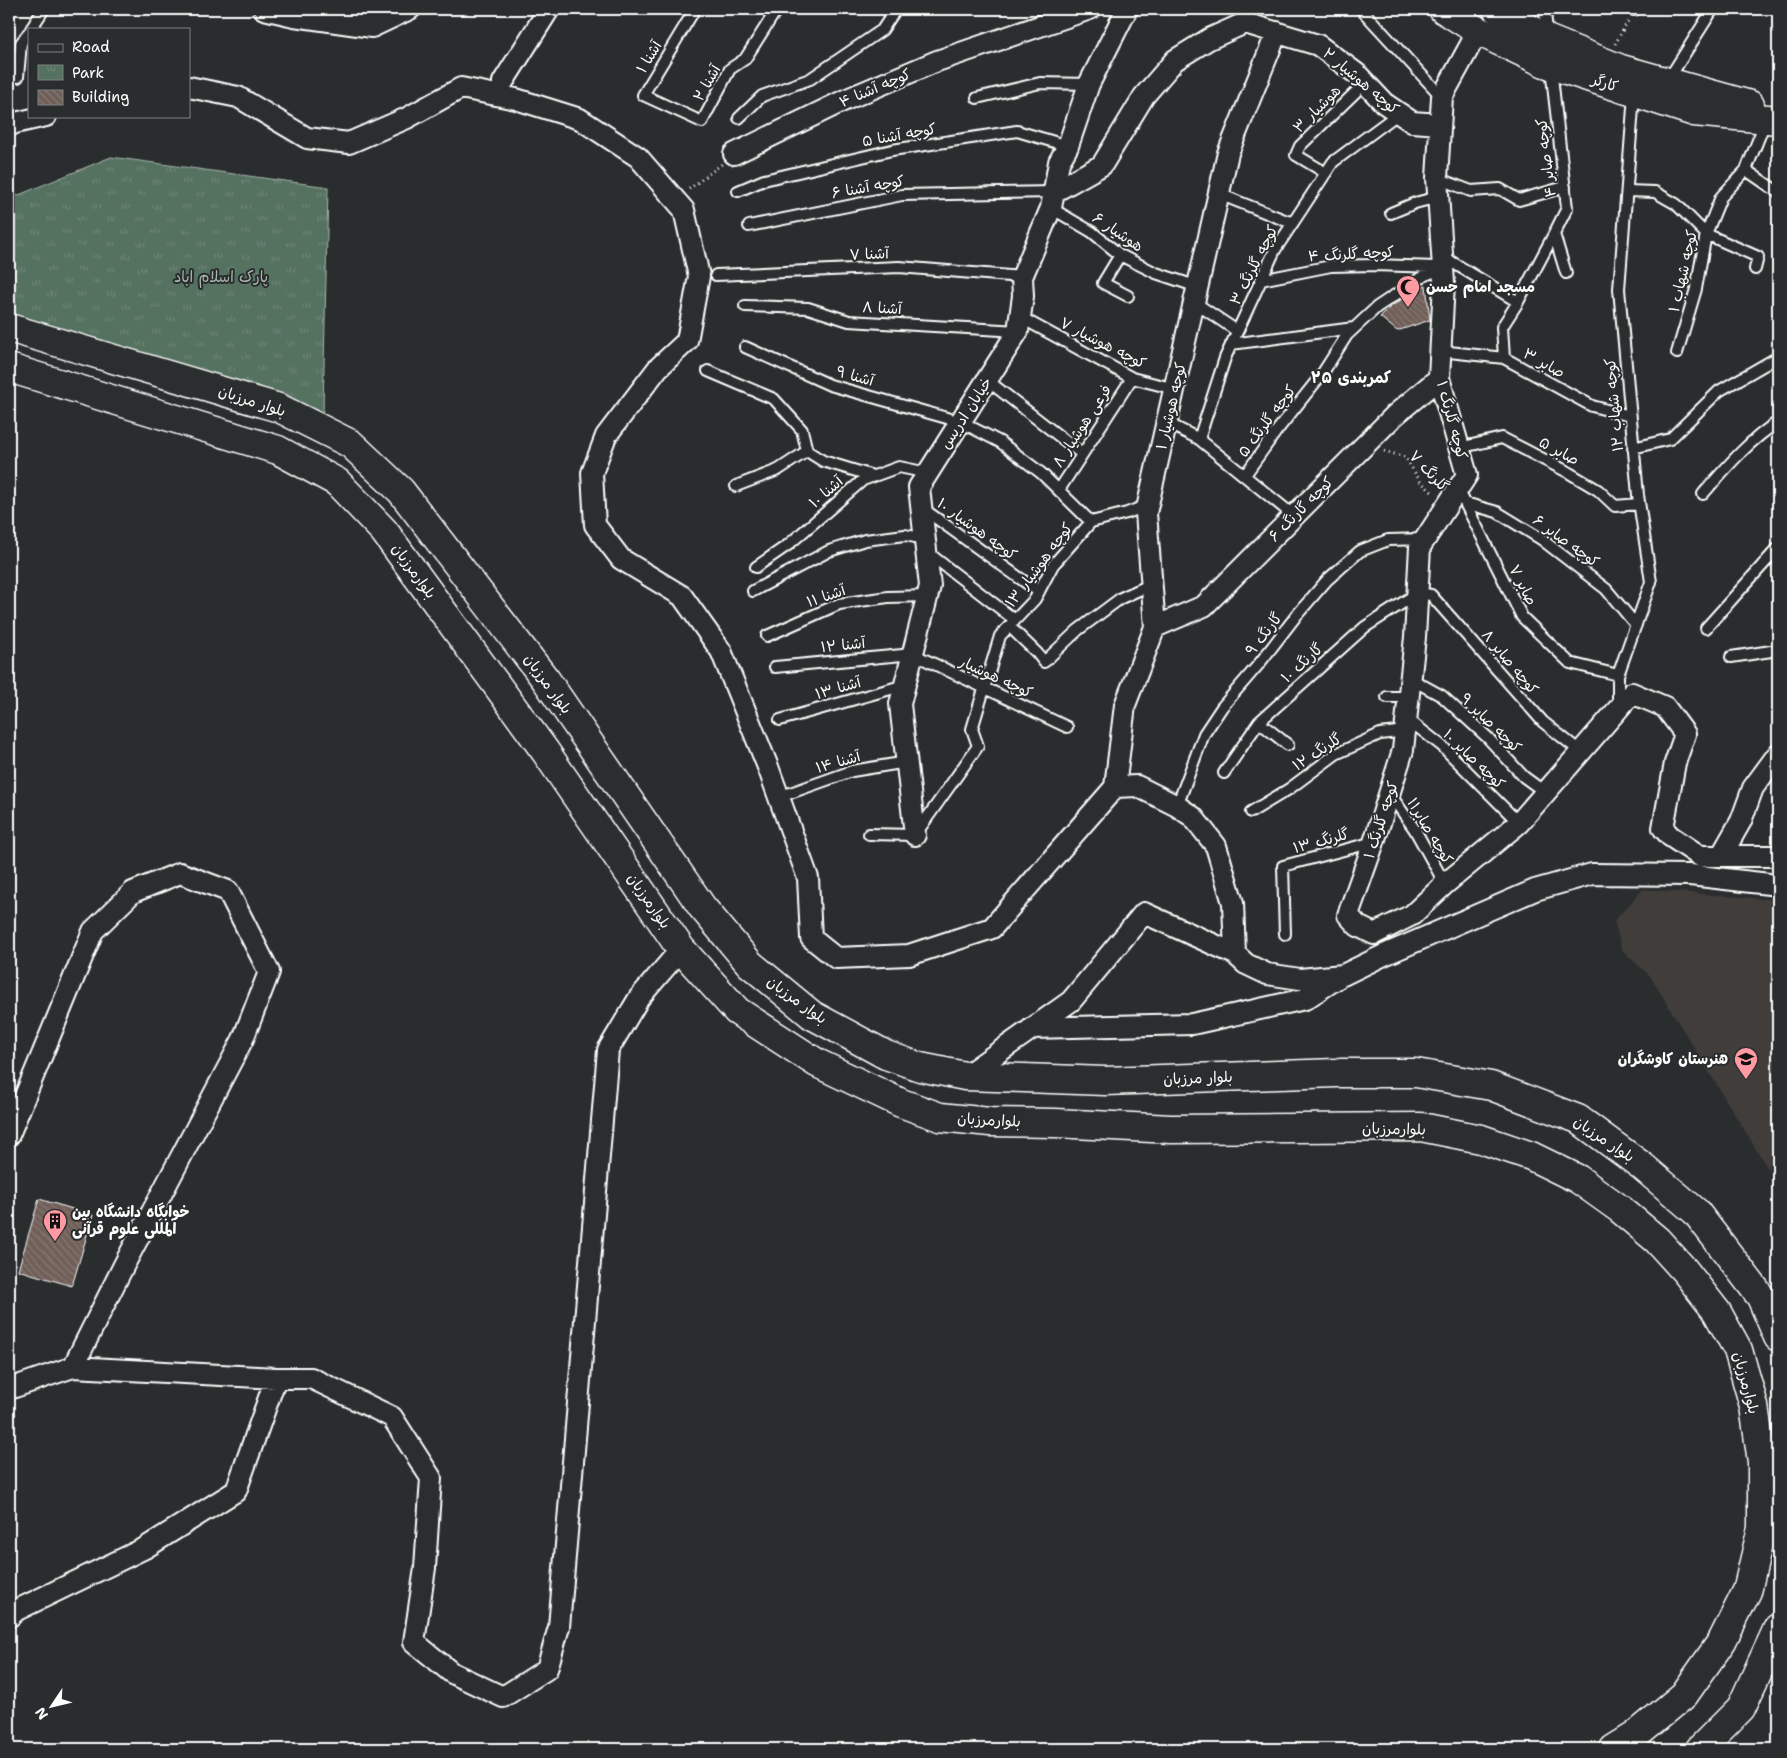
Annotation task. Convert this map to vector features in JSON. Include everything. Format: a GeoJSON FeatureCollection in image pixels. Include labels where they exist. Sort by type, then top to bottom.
{"type":"FeatureCollection","features":[{"type":"Feature","properties":{"kind":"main road","name":"کارگر"},"geometry":{"type":"LineString","coordinates":[[1443,9],[1478,31],[1549,52],[1605,62],[1621,69],[1752,105],[1774,120]]}},
{"type":"Feature","properties":{"kind":"main road","name":"کارگر"},"geometry":{"type":"LineString","coordinates":[[1497,9],[1549,52],[1635,93],[1694,112],[1774,120]]}},
{"type":"Feature","properties":{"kind":"main road","name":"بلوار مرزبان"},"geometry":{"type":"LineString","coordinates":[[9,328],[279,408],[351,444],[401,491],[546,680],[702,907],[750,964],[812,1015],[886,1055],[920,1067],[965,1076],[1105,1081],[1338,1073],[1416,1073],[1491,1086],[1578,1119],[1642,1166],[1696,1212],[1761,1297],[1778,1337]]}},
{"type":"Feature","properties":{"kind":"main road","name":"بلوارمرزبان"},"geometry":{"type":"LineString","coordinates":[[9,368],[278,450],[336,482],[384,531],[545,751],[682,948],[737,1011],[817,1063],[901,1103],[940,1117],[990,1122],[1055,1123],[1171,1129],[1421,1127],[1481,1139],[1531,1156],[1578,1179],[1620,1209],[1649,1234],[1685,1271],[1718,1312],[1738,1350],[1754,1406],[1762,1462],[1762,1528],[1747,1591],[1722,1641],[1684,1695],[1635,1736],[1614,1749]]}},
{"type":"Feature","properties":{"kind":"main road"},"geometry":{"type":"LineString","coordinates":[[1700,1749],[1742,1708],[1778,1628]]}},
{"type":"Feature","properties":{"kind":"street"},"geometry":{"type":"LineString","coordinates":[[264,9],[307,13],[372,27],[409,9]]}},
{"type":"Feature","properties":{"kind":"street"},"geometry":{"type":"LineString","coordinates":[[503,82],[548,9]]}},
{"type":"Feature","properties":{"kind":"street","name":"کوچه آشنا ۴"},"geometry":{"type":"LineString","coordinates":[[734,154],[844,100],[938,61],[1090,9]]}},
{"type":"Feature","properties":{"kind":"street","name":"خیابان ادریس"},"geometry":{"type":"LineString","coordinates":[[915,835],[900,704],[930,586],[919,487],[988,380],[1019,324],[1024,296],[1022,277],[1052,200],[1059,162],[1068,146],[1089,84],[1127,9]]}},
{"type":"Feature","properties":{"kind":"street","name":"کوچه هوشیار ۲"},"geometry":{"type":"LineString","coordinates":[[1052,200],[1102,165],[1144,96],[1175,60],[1209,39],[1245,23],[1318,45],[1357,74],[1384,103],[1412,122],[1440,124]]}},
{"type":"Feature","properties":{"kind":"street","name":"کوچه گلرنگ ۱"},"geometry":{"type":"LineString","coordinates":[[1445,884],[1412,915],[1374,934],[1358,926],[1348,915],[1390,794],[1403,750],[1418,593],[1420,547],[1456,499],[1467,475],[1439,378],[1444,283],[1438,187],[1442,97],[1478,31]]}},
{"type":"Feature","properties":{"kind":"street","name":"کوچه هوشیار ۱"},"geometry":{"type":"LineString","coordinates":[[1115,787],[1126,705],[1155,626],[1146,513],[1228,154],[1277,32]]}},
{"type":"Feature","properties":{"kind":"street"},"geometry":{"type":"LineString","coordinates":[[190,87],[238,97],[306,138],[349,143],[406,118],[461,88],[516,99],[580,119],[638,157],[684,210],[699,276],[687,341],[658,368],[606,436],[592,473],[594,525],[621,559],[682,596],[721,651],[779,797],[808,878],[811,938],[836,958],[909,955],[992,928],[1115,787],[1137,786],[1177,806],[1193,817],[1216,846],[1233,903],[1235,954]]}},
{"type":"Feature","properties":{"kind":"street"},"geometry":{"type":"LineString","coordinates":[[9,126],[15,122],[36,118]]}},
{"type":"Feature","properties":{"kind":"street","name":"کوچه گارنگ ۶"},"geometry":{"type":"LineString","coordinates":[[1155,626],[1204,606],[1395,415],[1439,378]]}},
{"type":"Feature","properties":{"kind":"street"},"geometry":{"type":"LineString","coordinates":[[1445,884],[1519,823],[1632,693],[1665,707],[1685,734],[1675,763],[1663,828],[1670,836],[1700,856],[1778,856]]}},
{"type":"Feature","properties":{"kind":"street"},"geometry":{"type":"LineString","coordinates":[[1721,856],[1741,821],[1754,788],[1778,754]]}},
{"type":"Feature","properties":{"kind":"street"},"geometry":{"type":"LineString","coordinates":[[9,1135],[94,931],[133,892],[180,873],[228,891],[269,972],[243,1039],[124,1265],[74,1367]]}},
{"type":"Feature","properties":{"kind":"street"},"geometry":{"type":"LineString","coordinates":[[1032,1028],[1192,1024],[1305,998],[1343,975],[1384,955],[1535,890],[1592,874],[1690,875],[1778,885]]}},
{"type":"Feature","properties":{"kind":"street"},"geometry":{"type":"LineString","coordinates":[[965,1076],[1071,1001],[1144,914],[1235,954],[1246,964],[1266,974],[1300,979],[1343,975]]}},
{"type":"Feature","properties":{"kind":"street"},"geometry":{"type":"LineString","coordinates":[[9,1389],[74,1367],[276,1378],[311,1378],[392,1417],[431,1478],[425,1568],[414,1642],[452,1673],[502,1697],[547,1669],[559,1627],[608,1050],[639,998],[682,948]]}},
{"type":"Feature","properties":{"kind":"street"},"geometry":{"type":"LineString","coordinates":[[9,1617],[18,1610],[145,1548],[236,1491],[276,1378]]}},
{"type":"Feature","properties":{"kind":"lane"},"geometry":{"type":"LineString","coordinates":[[31,28],[44,9]]}},
{"type":"Feature","properties":{"kind":"lane","name":"آشنا ۱"},"geometry":{"type":"LineString","coordinates":[[644,95],[695,9]]}},
{"type":"Feature","properties":{"kind":"lane","name":"آشنا ۲"},"geometry":{"type":"LineString","coordinates":[[644,95],[702,122],[730,69],[745,59],[777,9]]}},
{"type":"Feature","properties":{"kind":"lane"},"geometry":{"type":"LineString","coordinates":[[739,118],[762,96],[810,79],[882,30],[896,9]]}},
{"type":"Feature","properties":{"kind":"lane"},"geometry":{"type":"LineString","coordinates":[[1361,9],[1442,97]]}},
{"type":"Feature","properties":{"kind":"lane","name":"کوچه صابر ۴"},"geometry":{"type":"LineString","coordinates":[[1504,358],[1502,327],[1518,302],[1567,208],[1545,9]]}},
{"type":"Feature","properties":{"kind":"lane"},"geometry":{"type":"LineString","coordinates":[[1667,82],[1713,9]]}},
{"type":"Feature","properties":{"kind":"lane"},"geometry":{"type":"LineString","coordinates":[[18,77],[21,42],[28,33]]}},
{"type":"Feature","properties":{"kind":"lane"},"geometry":{"type":"LineString","coordinates":[[977,98],[1040,83],[1089,84]]}},
{"type":"Feature","properties":{"kind":"lane","name":"هوشیار ۳"},"geometry":{"type":"LineString","coordinates":[[1326,173],[1296,155],[1300,146],[1365,83]]}},
{"type":"Feature","properties":{"kind":"lane","name":"کوچه شهاب ۱۲"},"geometry":{"type":"LineString","coordinates":[[1618,708],[1618,674],[1651,582],[1639,504],[1619,289],[1635,93]]}},
{"type":"Feature","properties":{"kind":"lane","name":"کوچه گلرنگ ۳"},"geometry":{"type":"LineString","coordinates":[[1199,439],[1225,358],[1275,250],[1333,162],[1400,113]]}},
{"type":"Feature","properties":{"kind":"lane","name":"کوچه شهاب ۱"},"geometry":{"type":"LineString","coordinates":[[1677,354],[1696,289],[1706,234],[1721,197],[1746,170],[1774,120]]}},
{"type":"Feature","properties":{"kind":"lane","name":"کوچه آشنا ۵"},"geometry":{"type":"LineString","coordinates":[[738,191],[764,180],[892,150],[1017,131],[1068,146]]}},
{"type":"Feature","properties":{"kind":"lane"},"geometry":{"type":"LineString","coordinates":[[1746,170],[1778,192]]}},
{"type":"Feature","properties":{"kind":"lane"},"geometry":{"type":"LineString","coordinates":[[1391,213],[1415,202],[1438,187],[1471,191],[1500,189],[1519,200],[1565,187]]}},
{"type":"Feature","properties":{"kind":"lane"},"geometry":{"type":"LineString","coordinates":[[1627,191],[1655,192],[1676,204],[1706,234],[1758,257],[1754,269]]}},
{"type":"Feature","properties":{"kind":"lane"},"geometry":{"type":"LineString","coordinates":[[1219,194],[1292,224]]}},
{"type":"Feature","properties":{"kind":"lane","name":"کوچه آشنا ۶"},"geometry":{"type":"LineString","coordinates":[[749,226],[902,195],[1052,200]]}},
{"type":"Feature","properties":{"kind":"lane","name":"هوشیار ۶"},"geometry":{"type":"LineString","coordinates":[[1052,200],[1120,255],[1196,295],[1237,331]]}},
{"type":"Feature","properties":{"kind":"lane"},"geometry":{"type":"LineString","coordinates":[[1554,234],[1566,273]]}},
{"type":"Feature","properties":{"kind":"lane"},"geometry":{"type":"LineString","coordinates":[[1120,255],[1103,283],[1128,296]]}},
{"type":"Feature","properties":{"kind":"lane"},"geometry":{"type":"LineString","coordinates":[[1442,262],[1518,302]]}},
{"type":"Feature","properties":{"kind":"lane","name":"کوچه گلرنگ ۴"},"geometry":{"type":"LineString","coordinates":[[1261,280],[1331,266],[1442,262]]}},
{"type":"Feature","properties":{"kind":"lane","name":"کوچه گلرنگ ۵"},"geometry":{"type":"LineString","coordinates":[[1245,475],[1275,433],[1322,374],[1347,335],[1377,307],[1442,262]]}},
{"type":"Feature","properties":{"kind":"lane","name":"آشنا ۷"},"geometry":{"type":"LineString","coordinates":[[716,275],[898,267],[1022,277]]}},
{"type":"Feature","properties":{"kind":"lane","name":"آشنا ۸"},"geometry":{"type":"LineString","coordinates":[[745,306],[808,308],[849,321],[1019,324]]}},
{"type":"Feature","properties":{"kind":"lane","name":"کوچه هوشیار ۷"},"geometry":{"type":"LineString","coordinates":[[1019,324],[1132,378],[1175,389]]}},
{"type":"Feature","properties":{"kind":"lane"},"geometry":{"type":"LineString","coordinates":[[1231,344],[1354,328]]}},
{"type":"Feature","properties":{"kind":"lane","name":"آشنا ۹"},"geometry":{"type":"LineString","coordinates":[[745,347],[830,385],[961,422],[1000,442],[1041,473],[1091,522]]}},
{"type":"Feature","properties":{"kind":"lane","name":"صابر ۳"},"geometry":{"type":"LineString","coordinates":[[1440,351],[1504,358],[1592,406],[1630,416]]}},
{"type":"Feature","properties":{"kind":"lane"},"geometry":{"type":"LineString","coordinates":[[1633,448],[1670,439],[1719,391],[1778,357]]}},
{"type":"Feature","properties":{"kind":"lane"},"geometry":{"type":"LineString","coordinates":[[708,371],[774,399],[802,430],[807,451],[824,460],[873,476]]}},
{"type":"Feature","properties":{"kind":"lane","name":"فرعی هوشیار ۸"},"geometry":{"type":"LineString","coordinates":[[1058,490],[1132,378]]}},
{"type":"Feature","properties":{"kind":"lane"},"geometry":{"type":"LineString","coordinates":[[988,380],[1082,454]]}},
{"type":"Feature","properties":{"kind":"lane"},"geometry":{"type":"LineString","coordinates":[[1703,494],[1729,464],[1778,422]]}},
{"type":"Feature","properties":{"kind":"lane"},"geometry":{"type":"LineString","coordinates":[[1167,423],[1199,439],[1294,516]]}},
{"type":"Feature","properties":{"kind":"lane","name":"صابر ۵"},"geometry":{"type":"LineString","coordinates":[[1459,448],[1502,438],[1598,490],[1615,506],[1639,504]]}},
{"type":"Feature","properties":{"kind":"lane"},"geometry":{"type":"LineString","coordinates":[[736,486],[778,470],[807,451]]}},
{"type":"Feature","properties":{"kind":"lane","name":"آشنا ۱۰"},"geometry":{"type":"LineString","coordinates":[[756,567],[788,545],[863,480],[899,467],[928,473]]}},
{"type":"Feature","properties":{"kind":"lane","name":"کوچه صابر ۶"},"geometry":{"type":"LineString","coordinates":[[1456,499],[1497,512],[1541,539],[1606,589],[1636,625]]}},
{"type":"Feature","properties":{"kind":"lane","name":"صابر ۷"},"geometry":{"type":"LineString","coordinates":[[1456,499],[1522,617],[1570,663],[1618,674]]}},
{"type":"Feature","properties":{"kind":"lane","name":"کوچه هوشیار ۱۳"},"geometry":{"type":"LineString","coordinates":[[915,835],[978,746],[972,729],[1000,636],[1035,599],[1053,565],[1091,522],[1127,513],[1148,505]]}},
{"type":"Feature","properties":{"kind":"lane","name":"کوچه هوشیار ۱۰"},"geometry":{"type":"LineString","coordinates":[[921,507],[1039,592]]}},
{"type":"Feature","properties":{"kind":"lane"},"geometry":{"type":"LineString","coordinates":[[753,592],[828,551],[865,540],[905,535],[925,545],[1012,623],[1044,662],[1078,630],[1121,598],[1152,584]]}},
{"type":"Feature","properties":{"kind":"lane","name":"گارنگ ۹"},"geometry":{"type":"LineString","coordinates":[[1177,806],[1204,734],[1222,707],[1327,580],[1360,551],[1388,540],[1426,538]]}},
{"type":"Feature","properties":{"kind":"lane"},"geometry":{"type":"LineString","coordinates":[[1706,628],[1778,548]]}},
{"type":"Feature","properties":{"kind":"lane","name":"گارنگ ۱۰"},"geometry":{"type":"LineString","coordinates":[[1224,773],[1259,722],[1365,627],[1418,593]]}},
{"type":"Feature","properties":{"kind":"lane","name":"کوچه صابر ۸"},"geometry":{"type":"LineString","coordinates":[[1418,593],[1431,595],[1543,722],[1581,752]]}},
{"type":"Feature","properties":{"kind":"lane","name":"آشنا ۱۱"},"geometry":{"type":"LineString","coordinates":[[767,636],[839,604],[888,597],[927,596]]}},
{"type":"Feature","properties":{"kind":"lane"},"geometry":{"type":"LineString","coordinates":[[1730,657],[1778,650]]}},
{"type":"Feature","properties":{"kind":"lane","name":"آشنا ۱۲"},"geometry":{"type":"LineString","coordinates":[[775,667],[913,654]]}},
{"type":"Feature","properties":{"kind":"lane","name":"کوچه هوشیار"},"geometry":{"type":"LineString","coordinates":[[913,654],[1067,727]]}},
{"type":"Feature","properties":{"kind":"lane","name":"آشنا ۱۳"},"geometry":{"type":"LineString","coordinates":[[780,720],[905,685]]}},
{"type":"Feature","properties":{"kind":"lane"},"geometry":{"type":"LineString","coordinates":[[1387,697],[1410,688]]}},
{"type":"Feature","properties":{"kind":"lane","name":"کوچه صابر ۹"},"geometry":{"type":"LineString","coordinates":[[1410,688],[1442,696],[1487,737],[1524,776],[1546,794]]}},
{"type":"Feature","properties":{"kind":"lane"},"geometry":{"type":"LineString","coordinates":[[1259,722],[1288,745]]}},
{"type":"Feature","properties":{"kind":"lane","name":"گلرنگ ۱۲"},"geometry":{"type":"LineString","coordinates":[[1251,812],[1289,788],[1336,754],[1380,734],[1406,725]]}},
{"type":"Feature","properties":{"kind":"lane","name":"کوچه صابر ۱۰"},"geometry":{"type":"LineString","coordinates":[[1406,725],[1442,746],[1519,823]]}},
{"type":"Feature","properties":{"kind":"lane","name":"آشنا ۱۴"},"geometry":{"type":"LineString","coordinates":[[779,797],[852,771],[907,762]]}},
{"type":"Feature","properties":{"kind":"lane","name":"کوچه صابر۱۱"},"geometry":{"type":"LineString","coordinates":[[1390,794],[1415,830],[1445,884]]}},
{"type":"Feature","properties":{"kind":"lane"},"geometry":{"type":"LineString","coordinates":[[869,834],[915,835]]}},
{"type":"Feature","properties":{"kind":"lane","name":"گلرنگ ۱۳"},"geometry":{"type":"LineString","coordinates":[[1285,934],[1283,866],[1374,842]]}},
{"type":"Feature","properties":{"kind":"path"},"geometry":{"type":"LineString","coordinates":[[1605,62],[1634,9]]}},
{"type":"Feature","properties":{"kind":"path"},"geometry":{"type":"LineString","coordinates":[[676,200],[734,154]]}},
{"type":"Feature","properties":{"kind":"path","name":"گلرنگ ۷"},"geometry":{"type":"LineString","coordinates":[[1365,445],[1404,457],[1420,481],[1456,499]]}},
{"type":"Feature","properties":{"kind":"shaded area","name":"هنرستان کاوشگران"},"geometry":{"type":"Polygon","coordinates":[[[1643,889],[1778,900],[1778,1185],[1650,976],[1622,950],[1614,921],[1643,889]]]}},
{"type":"Feature","properties":{"kind":"green space","name":"پارک اسلام اباد"},"geometry":{"type":"Polygon","coordinates":[[[111,157],[328,187],[323,412],[9,329],[9,199],[111,157]]]}},
{"type":"Feature","properties":{"kind":"building","name":"مسجد امام حسن"},"geometry":{"type":"Polygon","coordinates":[[[1426,285],[1430,320],[1397,331],[1380,317],[1389,308],[1426,285]]]}},
{"type":"Feature","properties":{"kind":"building","name":"خوابگاه دانشگاه بین المللی علوم قرآنی"},"geometry":{"type":"Polygon","coordinates":[[[39,1199],[93,1215],[72,1286],[18,1270],[39,1199]]]}},
{"type":"Feature","properties":{"kind":"place","name":"مسجد امام حسن"},"geometry":{"type":"Point","coordinates":[1408,308]}},
{"type":"Feature","properties":{"kind":"place","name":"هنرستان کاوشگران"},"geometry":{"type":"Point","coordinates":[1746,1080]}},
{"type":"Feature","properties":{"kind":"place","name":"خوابگاه دانشگاه بین المللی علوم قرآنی"},"geometry":{"type":"Point","coordinates":[55,1242]}},
{"type":"Feature","properties":{"kind":"district","name":"کمربندی ۲۵"},"geometry":{"type":"Point","coordinates":[1351,377]}}]}
